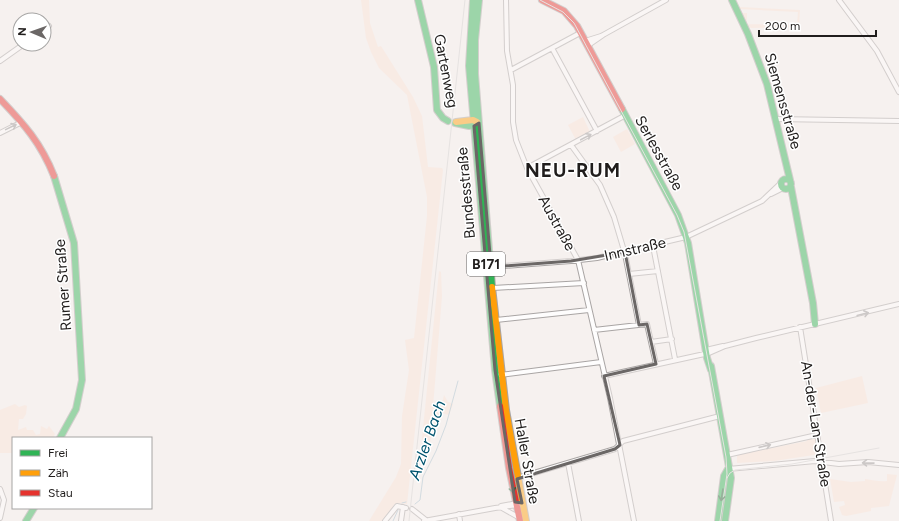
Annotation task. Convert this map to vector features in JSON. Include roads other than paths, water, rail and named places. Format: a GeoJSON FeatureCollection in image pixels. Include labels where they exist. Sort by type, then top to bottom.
{"type":"FeatureCollection","features":[{"type":"Feature","properties":{"kind":"main road","name":"Gartenweg"},"geometry":{"type":"LineString","coordinates":[[418,0],[434,67],[437,110],[442,118],[448,121]]}},
{"type":"Feature","properties":{"kind":"main road","name":"Bundesstraße"},"geometry":{"type":"LineString","coordinates":[[473,0],[468,55],[502,406]]}},
{"type":"Feature","properties":{"kind":"main road","name":"Bundesstraße"},"geometry":{"type":"LineString","coordinates":[[479,0],[474,61],[475,123],[491,267],[502,406]]}},
{"type":"Feature","properties":{"kind":"main road","name":"Serlesstraße"},"geometry":{"type":"LineString","coordinates":[[542,0],[566,13],[580,33],[678,215],[686,237],[706,350],[720,416],[728,469],[731,478],[725,521]]}},
{"type":"Feature","properties":{"kind":"main road","name":"Siemensstraße"},"geometry":{"type":"LineString","coordinates":[[732,0],[759,60],[776,119],[787,166],[786,185],[794,202],[813,303],[815,324]]}},
{"type":"Feature","properties":{"kind":"main road","name":"Rumer Straße"},"geometry":{"type":"LineString","coordinates":[[0,99],[22,122],[42,148],[50,163],[67,215],[75,248],[82,380],[76,409],[61,437]]}},
{"type":"Feature","properties":{"kind":"main road","name":"Haller Straße"},"geometry":{"type":"LineString","coordinates":[[502,406],[517,479],[517,504],[526,521]]}},
{"type":"Feature","properties":{"kind":"main road","name":"Haller Straße"},"geometry":{"type":"LineString","coordinates":[[502,406],[519,519]]}},
{"type":"Feature","properties":{"kind":"main road"},"geometry":{"type":"LineString","coordinates":[[718,521],[724,476],[728,469]]}},
{"type":"Feature","properties":{"kind":"main road"},"geometry":{"type":"LineString","coordinates":[[26,521],[33,509]]}},
{"type":"Feature","properties":{"kind":"street","name":"Austraße"},"geometry":{"type":"LineString","coordinates":[[506,0],[507,51],[511,70],[515,136],[520,154],[527,168],[578,260],[620,445],[634,521]]}},
{"type":"Feature","properties":{"kind":"street"},"geometry":{"type":"LineString","coordinates":[[586,44],[666,0]]}},
{"type":"Feature","properties":{"kind":"street"},"geometry":{"type":"LineString","coordinates":[[839,0],[877,51],[899,92]]}},
{"type":"Feature","properties":{"kind":"street"},"geometry":{"type":"LineString","coordinates":[[511,70],[580,33]]}},
{"type":"Feature","properties":{"kind":"street"},"geometry":{"type":"LineString","coordinates":[[552,48],[598,131]]}},
{"type":"Feature","properties":{"kind":"street"},"geometry":{"type":"LineString","coordinates":[[0,61],[13,52]]}},
{"type":"Feature","properties":{"kind":"street"},"geometry":{"type":"LineString","coordinates":[[527,168],[624,116]]}},
{"type":"Feature","properties":{"kind":"street"},"geometry":{"type":"LineString","coordinates":[[776,119],[899,121]]}},
{"type":"Feature","properties":{"kind":"street"},"geometry":{"type":"LineString","coordinates":[[0,133],[22,122]]}},
{"type":"Feature","properties":{"kind":"street"},"geometry":{"type":"LineString","coordinates":[[571,145],[600,185],[620,234],[625,252],[639,325]]}},
{"type":"Feature","properties":{"kind":"street","name":"Innstraße"},"geometry":{"type":"LineString","coordinates":[[491,267],[578,260],[625,252],[686,237],[762,201],[786,185]]}},
{"type":"Feature","properties":{"kind":"street"},"geometry":{"type":"LineString","coordinates":[[653,246],[675,359]]}},
{"type":"Feature","properties":{"kind":"street"},"geometry":{"type":"LineString","coordinates":[[629,274],[658,271]]}},
{"type":"Feature","properties":{"kind":"street"},"geometry":{"type":"LineString","coordinates":[[493,288],[584,283]]}},
{"type":"Feature","properties":{"kind":"street"},"geometry":{"type":"LineString","coordinates":[[604,376],[899,304]]}},
{"type":"Feature","properties":{"kind":"street"},"geometry":{"type":"LineString","coordinates":[[496,320],[589,310]]}},
{"type":"Feature","properties":{"kind":"street"},"geometry":{"type":"LineString","coordinates":[[594,330],[647,324],[656,364]]}},
{"type":"Feature","properties":{"kind":"street","name":"An-der-Lan-Straße"},"geometry":{"type":"LineString","coordinates":[[800,327],[831,521]]}},
{"type":"Feature","properties":{"kind":"street"},"geometry":{"type":"LineString","coordinates":[[651,342],[672,339]]}},
{"type":"Feature","properties":{"kind":"street"},"geometry":{"type":"LineString","coordinates":[[500,375],[601,362]]}},
{"type":"Feature","properties":{"kind":"street"},"geometry":{"type":"LineString","coordinates":[[517,479],[615,449],[623,441],[720,416]]}},
{"type":"Feature","properties":{"kind":"street"},"geometry":{"type":"LineString","coordinates":[[727,455],[817,435]]}},
{"type":"Feature","properties":{"kind":"street"},"geometry":{"type":"LineString","coordinates":[[728,469],[822,461],[839,464],[868,462],[899,465]]}},
{"type":"Feature","properties":{"kind":"street"},"geometry":{"type":"LineString","coordinates":[[568,463],[579,521]]}},
{"type":"Feature","properties":{"kind":"street"},"geometry":{"type":"LineString","coordinates":[[0,489],[4,500],[0,518]]}},
{"type":"Feature","properties":{"kind":"street"},"geometry":{"type":"LineString","coordinates":[[412,509],[425,520],[517,504]]}},
{"type":"Feature","properties":{"kind":"street"},"geometry":{"type":"LineString","coordinates":[[385,521],[397,506],[404,508],[401,521]]}},
{"type":"Feature","properties":{"kind":"street"},"geometry":{"type":"LineString","coordinates":[[498,507],[519,519]]}},
{"type":"Feature","properties":{"kind":"street"},"geometry":{"type":"LineString","coordinates":[[459,514],[460,521]]}},
{"type":"Feature","properties":{"kind":"waterway","name":"Arzler Bach"},"geometry":{"type":"LineString","coordinates":[[415,504],[420,500],[423,477],[436,451],[446,425],[458,381]]}},
{"type":"Feature","properties":{"kind":"waterway","name":"Arzler Bach"},"geometry":{"type":"LineString","coordinates":[[402,503],[406,502]]}},
{"type":"Feature","properties":{"kind":"waterway","name":"Arzler Bach"},"geometry":{"type":"LineString","coordinates":[[393,521],[398,510]]}},
{"type":"Feature","properties":{"kind":"tram line"},"geometry":{"type":"LineString","coordinates":[[540,0],[563,12],[574,23],[677,215],[684,232],[726,457],[727,474],[720,521]]}},
{"type":"Feature","properties":{"kind":"tram line"},"geometry":{"type":"LineString","coordinates":[[727,478],[730,473],[735,470],[792,464],[879,448]]}},
{"type":"Feature","properties":{"kind":"railway"},"geometry":{"type":"LineString","coordinates":[[409,521],[465,0]]}},
{"type":"Feature","properties":{"kind":"district","name":"NEU-RUM"},"geometry":{"type":"Point","coordinates":[573,170]}}]}
